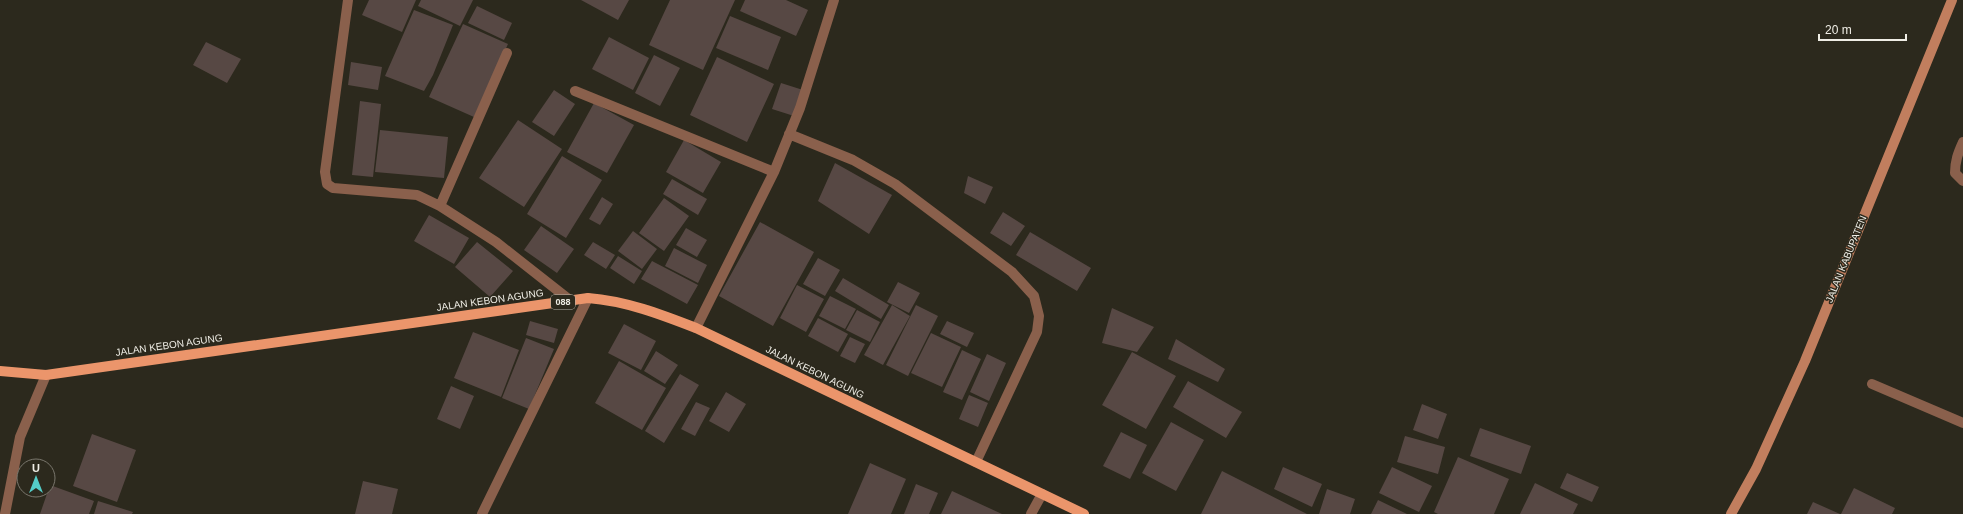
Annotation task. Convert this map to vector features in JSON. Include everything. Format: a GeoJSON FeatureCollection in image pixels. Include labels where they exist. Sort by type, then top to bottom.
{"type":"FeatureCollection","features":[{"type":"Feature","properties":{"kind":"main road","name":"JALAN KABUPATEN"},"geometry":{"type":"LineString","coordinates":[[1731,514],[1756,468],[1805,361],[1952,0]]}},
{"type":"Feature","properties":{"kind":"main road","name":"JALAN KEBON AGUNG"},"geometry":{"type":"LineString","coordinates":[[0,371],[46,375],[588,298],[605,299],[643,308],[696,328],[1084,514]]}},
{"type":"Feature","properties":{"kind":"street"},"geometry":{"type":"LineString","coordinates":[[348,0],[325,172],[326,184],[333,188],[417,195],[440,206],[496,242],[570,301]]}},
{"type":"Feature","properties":{"kind":"street"},"geometry":{"type":"LineString","coordinates":[[696,328],[774,172],[800,108],[834,0]]}},
{"type":"Feature","properties":{"kind":"street"},"geometry":{"type":"LineString","coordinates":[[440,206],[507,53]]}},
{"type":"Feature","properties":{"kind":"street"},"geometry":{"type":"LineString","coordinates":[[575,91],[774,172]]}},
{"type":"Feature","properties":{"kind":"street"},"geometry":{"type":"LineString","coordinates":[[789,134],[853,160],[895,184],[1012,272],[1034,296],[1039,316],[1036,332],[976,462]]}},
{"type":"Feature","properties":{"kind":"street"},"geometry":{"type":"LineString","coordinates":[[1963,142],[1956,157],[1955,166],[1955,173],[1963,181]]}},
{"type":"Feature","properties":{"kind":"street"},"geometry":{"type":"LineString","coordinates":[[482,514],[588,298]]}},
{"type":"Feature","properties":{"kind":"street"},"geometry":{"type":"LineString","coordinates":[[5,514],[20,437],[46,375]]}},
{"type":"Feature","properties":{"kind":"street"},"geometry":{"type":"LineString","coordinates":[[1872,384],[1963,423]]}},
{"type":"Feature","properties":{"kind":"street"},"geometry":{"type":"LineString","coordinates":[[1031,514],[1042,494]]}},
{"type":"Feature","properties":{"kind":"building"},"geometry":{"type":"Polygon","coordinates":[[[369,0],[416,0],[402,32],[362,15],[369,0]]]}},
{"type":"Feature","properties":{"kind":"building"},"geometry":{"type":"Polygon","coordinates":[[[421,0],[473,0],[460,26],[418,6],[421,0]]]}},
{"type":"Feature","properties":{"kind":"building"},"geometry":{"type":"Polygon","coordinates":[[[581,0],[629,0],[618,20],[581,0]]]}},
{"type":"Feature","properties":{"kind":"building"},"geometry":{"type":"Polygon","coordinates":[[[670,0],[735,0],[703,70],[649,45],[670,0]]]}},
{"type":"Feature","properties":{"kind":"building"},"geometry":{"type":"Polygon","coordinates":[[[745,0],[786,0],[808,10],[796,36],[740,11],[745,0]]]}},
{"type":"Feature","properties":{"kind":"building"},"geometry":{"type":"Polygon","coordinates":[[[477,6],[512,23],[504,40],[468,23],[477,6]]]}},
{"type":"Feature","properties":{"kind":"building"},"geometry":{"type":"Polygon","coordinates":[[[414,10],[453,25],[433,75],[424,91],[385,76],[414,10]]]}},
{"type":"Feature","properties":{"kind":"building"},"geometry":{"type":"Polygon","coordinates":[[[730,16],[781,37],[768,70],[716,48],[730,16]]]}},
{"type":"Feature","properties":{"kind":"building"},"geometry":{"type":"Polygon","coordinates":[[[463,24],[508,44],[474,117],[429,97],[463,24]]]}},
{"type":"Feature","properties":{"kind":"building"},"geometry":{"type":"Polygon","coordinates":[[[609,37],[649,58],[633,90],[592,69],[609,37]]]}},
{"type":"Feature","properties":{"kind":"building"},"geometry":{"type":"Polygon","coordinates":[[[206,42],[241,59],[227,83],[193,65],[206,42]]]}},
{"type":"Feature","properties":{"kind":"building"},"geometry":{"type":"Polygon","coordinates":[[[654,55],[680,68],[660,106],[635,93],[654,55]]]}},
{"type":"Feature","properties":{"kind":"building"},"geometry":{"type":"Polygon","coordinates":[[[717,57],[774,84],[747,142],[690,115],[717,57]]]}},
{"type":"Feature","properties":{"kind":"building"},"geometry":{"type":"Polygon","coordinates":[[[351,62],[382,67],[378,90],[348,85],[351,62]]]}},
{"type":"Feature","properties":{"kind":"building"},"geometry":{"type":"Polygon","coordinates":[[[781,83],[803,90],[794,116],[772,109],[781,83]]]}},
{"type":"Feature","properties":{"kind":"building"},"geometry":{"type":"Polygon","coordinates":[[[554,90],[575,104],[554,136],[532,122],[554,90]]]}},
{"type":"Feature","properties":{"kind":"building"},"geometry":{"type":"Polygon","coordinates":[[[360,101],[381,104],[373,177],[352,175],[360,101]]]}},
{"type":"Feature","properties":{"kind":"building"},"geometry":{"type":"Polygon","coordinates":[[[594,103],[634,125],[607,173],[567,152],[594,103]]]}},
{"type":"Feature","properties":{"kind":"building"},"geometry":{"type":"Polygon","coordinates":[[[518,120],[562,149],[524,207],[479,178],[518,120]]]}},
{"type":"Feature","properties":{"kind":"building"},"geometry":{"type":"Polygon","coordinates":[[[380,130],[448,137],[444,178],[375,172],[380,130]]]}},
{"type":"Feature","properties":{"kind":"building"},"geometry":{"type":"Polygon","coordinates":[[[684,140],[721,162],[703,193],[666,172],[684,140]]]}},
{"type":"Feature","properties":{"kind":"building"},"geometry":{"type":"Polygon","coordinates":[[[562,156],[602,180],[566,238],[527,214],[562,156]]]}},
{"type":"Feature","properties":{"kind":"building"},"geometry":{"type":"Polygon","coordinates":[[[835,163],[892,195],[869,234],[818,201],[835,163]]]}},
{"type":"Feature","properties":{"kind":"building"},"geometry":{"type":"Polygon","coordinates":[[[968,176],[993,187],[985,204],[964,193],[968,176]]]}},
{"type":"Feature","properties":{"kind":"building"},"geometry":{"type":"Polygon","coordinates":[[[672,179],[707,199],[698,215],[663,194],[672,179]]]}},
{"type":"Feature","properties":{"kind":"building"},"geometry":{"type":"Polygon","coordinates":[[[602,197],[613,204],[600,225],[589,219],[602,197]]]}},
{"type":"Feature","properties":{"kind":"building"},"geometry":{"type":"Polygon","coordinates":[[[664,198],[689,216],[664,251],[639,233],[664,198]]]}},
{"type":"Feature","properties":{"kind":"building"},"geometry":{"type":"Polygon","coordinates":[[[1003,212],[1025,226],[1011,246],[990,233],[1003,212]]]}},
{"type":"Feature","properties":{"kind":"building"},"geometry":{"type":"Polygon","coordinates":[[[429,215],[469,238],[454,264],[414,241],[429,215]]]}},
{"type":"Feature","properties":{"kind":"building"},"geometry":{"type":"Polygon","coordinates":[[[760,222],[814,252],[773,326],[719,296],[760,222]]]}},
{"type":"Feature","properties":{"kind":"building"},"geometry":{"type":"Polygon","coordinates":[[[541,226],[574,249],[557,273],[524,250],[541,226]]]}},
{"type":"Feature","properties":{"kind":"building"},"geometry":{"type":"Polygon","coordinates":[[[686,228],[707,240],[697,257],[676,245],[686,228]]]}},
{"type":"Feature","properties":{"kind":"building"},"geometry":{"type":"Polygon","coordinates":[[[633,231],[657,249],[642,269],[618,251],[633,231]]]}},
{"type":"Feature","properties":{"kind":"building"},"geometry":{"type":"Polygon","coordinates":[[[1030,232],[1091,268],[1077,291],[1016,255],[1030,232]]]}},
{"type":"Feature","properties":{"kind":"building"},"geometry":{"type":"Polygon","coordinates":[[[477,242],[513,271],[490,297],[455,267],[477,242]]]}},
{"type":"Feature","properties":{"kind":"building"},"geometry":{"type":"Polygon","coordinates":[[[593,242],[615,255],[606,269],[584,255],[593,242]]]}},
{"type":"Feature","properties":{"kind":"building"},"geometry":{"type":"Polygon","coordinates":[[[674,248],[707,265],[698,283],[665,266],[674,248]]]}},
{"type":"Feature","properties":{"kind":"building"},"geometry":{"type":"Polygon","coordinates":[[[618,256],[642,271],[634,284],[610,268],[618,256]]]}},
{"type":"Feature","properties":{"kind":"building"},"geometry":{"type":"Polygon","coordinates":[[[818,258],[840,270],[825,296],[803,284],[818,258]]]}},
{"type":"Feature","properties":{"kind":"building"},"geometry":{"type":"Polygon","coordinates":[[[652,261],[698,285],[687,304],[641,279],[652,261]]]}},
{"type":"Feature","properties":{"kind":"building"},"geometry":{"type":"Polygon","coordinates":[[[843,278],[889,305],[881,319],[835,291],[843,278]]]}},
{"type":"Feature","properties":{"kind":"building"},"geometry":{"type":"Polygon","coordinates":[[[898,282],[920,293],[909,313],[887,302],[898,282]]]}},
{"type":"Feature","properties":{"kind":"building"},"geometry":{"type":"Polygon","coordinates":[[[797,285],[824,299],[806,332],[780,318],[797,285]]]}},
{"type":"Feature","properties":{"kind":"building"},"geometry":{"type":"Polygon","coordinates":[[[830,296],[856,309],[845,329],[819,316],[830,296]]]}},
{"type":"Feature","properties":{"kind":"building"},"geometry":{"type":"Polygon","coordinates":[[[892,305],[910,316],[883,365],[864,355],[892,305]]]}},
{"type":"Feature","properties":{"kind":"building"},"geometry":{"type":"Polygon","coordinates":[[[916,305],[938,316],[908,376],[886,365],[916,305]]]}},
{"type":"Feature","properties":{"kind":"building"},"geometry":{"type":"Polygon","coordinates":[[[1112,308],[1154,327],[1137,352],[1102,343],[1112,308]]]}},
{"type":"Feature","properties":{"kind":"building"},"geometry":{"type":"Polygon","coordinates":[[[857,310],[880,322],[870,342],[846,330],[857,310]]]}},
{"type":"Feature","properties":{"kind":"building"},"geometry":{"type":"Polygon","coordinates":[[[818,318],[848,334],[838,352],[808,336],[818,318]]]}},
{"type":"Feature","properties":{"kind":"building"},"geometry":{"type":"Polygon","coordinates":[[[530,321],[558,329],[554,343],[526,335],[530,321]]]}},
{"type":"Feature","properties":{"kind":"building"},"geometry":{"type":"Polygon","coordinates":[[[947,321],[974,333],[967,347],[940,334],[947,321]]]}},
{"type":"Feature","properties":{"kind":"building"},"geometry":{"type":"Polygon","coordinates":[[[624,324],[656,341],[641,370],[608,353],[624,324]]]}},
{"type":"Feature","properties":{"kind":"building"},"geometry":{"type":"Polygon","coordinates":[[[473,332],[519,350],[501,397],[454,378],[473,332]]]}},
{"type":"Feature","properties":{"kind":"building"},"geometry":{"type":"Polygon","coordinates":[[[931,333],[961,347],[942,387],[911,373],[931,333]]]}},
{"type":"Feature","properties":{"kind":"building"},"geometry":{"type":"Polygon","coordinates":[[[850,337],[865,344],[855,363],[840,356],[850,337]]]}},
{"type":"Feature","properties":{"kind":"building"},"geometry":{"type":"Polygon","coordinates":[[[526,338],[554,349],[529,409],[502,398],[526,338]]]}},
{"type":"Feature","properties":{"kind":"building"},"geometry":{"type":"Polygon","coordinates":[[[1176,339],[1225,369],[1218,382],[1168,359],[1176,339]]]}},
{"type":"Feature","properties":{"kind":"building"},"geometry":{"type":"Polygon","coordinates":[[[962,350],[981,359],[962,400],[943,392],[962,350]]]}},
{"type":"Feature","properties":{"kind":"building"},"geometry":{"type":"Polygon","coordinates":[[[656,351],[678,365],[665,384],[644,371],[656,351]]]}},
{"type":"Feature","properties":{"kind":"building"},"geometry":{"type":"Polygon","coordinates":[[[1132,352],[1176,376],[1146,429],[1102,405],[1132,352]]]}},
{"type":"Feature","properties":{"kind":"building"},"geometry":{"type":"Polygon","coordinates":[[[987,354],[1006,363],[989,401],[970,392],[987,354]]]}},
{"type":"Feature","properties":{"kind":"building"},"geometry":{"type":"Polygon","coordinates":[[[619,361],[666,388],[642,430],[595,403],[619,361]]]}},
{"type":"Feature","properties":{"kind":"building"},"geometry":{"type":"Polygon","coordinates":[[[680,374],[699,385],[664,443],[645,431],[680,374]]]}},
{"type":"Feature","properties":{"kind":"building"},"geometry":{"type":"Polygon","coordinates":[[[1188,381],[1242,412],[1226,438],[1173,407],[1188,381]]]}},
{"type":"Feature","properties":{"kind":"building"},"geometry":{"type":"Polygon","coordinates":[[[451,386],[474,396],[460,429],[437,419],[451,386]]]}},
{"type":"Feature","properties":{"kind":"building"},"geometry":{"type":"Polygon","coordinates":[[[726,392],[746,404],[729,432],[709,421],[726,392]]]}},
{"type":"Feature","properties":{"kind":"building"},"geometry":{"type":"Polygon","coordinates":[[[969,395],[988,403],[978,427],[959,419],[969,395]]]}},
{"type":"Feature","properties":{"kind":"building"},"geometry":{"type":"Polygon","coordinates":[[[696,402],[710,408],[695,436],[681,429],[696,402]]]}},
{"type":"Feature","properties":{"kind":"building"},"geometry":{"type":"Polygon","coordinates":[[[1422,404],[1447,414],[1438,439],[1413,430],[1422,404]]]}},
{"type":"Feature","properties":{"kind":"building"},"geometry":{"type":"Polygon","coordinates":[[[1171,422],[1204,440],[1176,491],[1142,473],[1171,422]]]}},
{"type":"Feature","properties":{"kind":"building"},"geometry":{"type":"Polygon","coordinates":[[[1480,428],[1531,446],[1521,474],[1470,456],[1480,428]]]}},
{"type":"Feature","properties":{"kind":"building"},"geometry":{"type":"Polygon","coordinates":[[[1121,432],[1147,445],[1130,479],[1103,466],[1121,432]]]}},
{"type":"Feature","properties":{"kind":"building"},"geometry":{"type":"Polygon","coordinates":[[[92,434],[136,450],[117,502],[73,486],[92,434]]]}},
{"type":"Feature","properties":{"kind":"building"},"geometry":{"type":"Polygon","coordinates":[[[1405,436],[1445,447],[1438,474],[1397,462],[1405,436]]]}},
{"type":"Feature","properties":{"kind":"building"},"geometry":{"type":"Polygon","coordinates":[[[1458,457],[1509,479],[1494,514],[1438,514],[1434,512],[1458,457]]]}},
{"type":"Feature","properties":{"kind":"building"},"geometry":{"type":"Polygon","coordinates":[[[870,463],[906,479],[891,514],[848,514],[870,463]]]}},
{"type":"Feature","properties":{"kind":"building"},"geometry":{"type":"Polygon","coordinates":[[[1283,467],[1322,484],[1312,507],[1274,489],[1283,467]]]}},
{"type":"Feature","properties":{"kind":"building"},"geometry":{"type":"Polygon","coordinates":[[[1392,467],[1432,486],[1419,512],[1379,493],[1392,467]]]}},
{"type":"Feature","properties":{"kind":"building"},"geometry":{"type":"Polygon","coordinates":[[[1222,471],[1307,514],[1201,514],[1222,471]]]}},
{"type":"Feature","properties":{"kind":"building"},"geometry":{"type":"Polygon","coordinates":[[[1567,473],[1599,487],[1592,502],[1560,488],[1567,473]]]}},
{"type":"Feature","properties":{"kind":"building"},"geometry":{"type":"Polygon","coordinates":[[[363,481],[398,489],[392,514],[355,514],[363,481]]]}},
{"type":"Feature","properties":{"kind":"building"},"geometry":{"type":"Polygon","coordinates":[[[1535,483],[1578,504],[1573,514],[1520,514],[1535,483]]]}},
{"type":"Feature","properties":{"kind":"building"},"geometry":{"type":"Polygon","coordinates":[[[916,484],[938,493],[929,514],[904,514],[916,484]]]}},
{"type":"Feature","properties":{"kind":"building"},"geometry":{"type":"Polygon","coordinates":[[[56,487],[94,501],[89,514],[40,514],[46,498],[56,498],[56,487]]]}},
{"type":"Feature","properties":{"kind":"building"},"geometry":{"type":"Polygon","coordinates":[[[1854,488],[1895,508],[1892,514],[1841,514],[1854,488]]]}},
{"type":"Feature","properties":{"kind":"building"},"geometry":{"type":"Polygon","coordinates":[[[1327,489],[1355,499],[1350,514],[1319,514],[1327,489]]]}},
{"type":"Feature","properties":{"kind":"building"},"geometry":{"type":"Polygon","coordinates":[[[952,491],[1002,514],[941,514],[952,491]]]}},
{"type":"Feature","properties":{"kind":"building"},"geometry":{"type":"Polygon","coordinates":[[[1378,500],[1407,514],[1371,514],[1378,500]]]}},
{"type":"Feature","properties":{"kind":"building"},"geometry":{"type":"Polygon","coordinates":[[[98,501],[133,512],[132,514],[94,514],[98,501]]]}},
{"type":"Feature","properties":{"kind":"building"},"geometry":{"type":"Polygon","coordinates":[[[1813,502],[1840,514],[1807,514],[1813,502]]]}}]}
